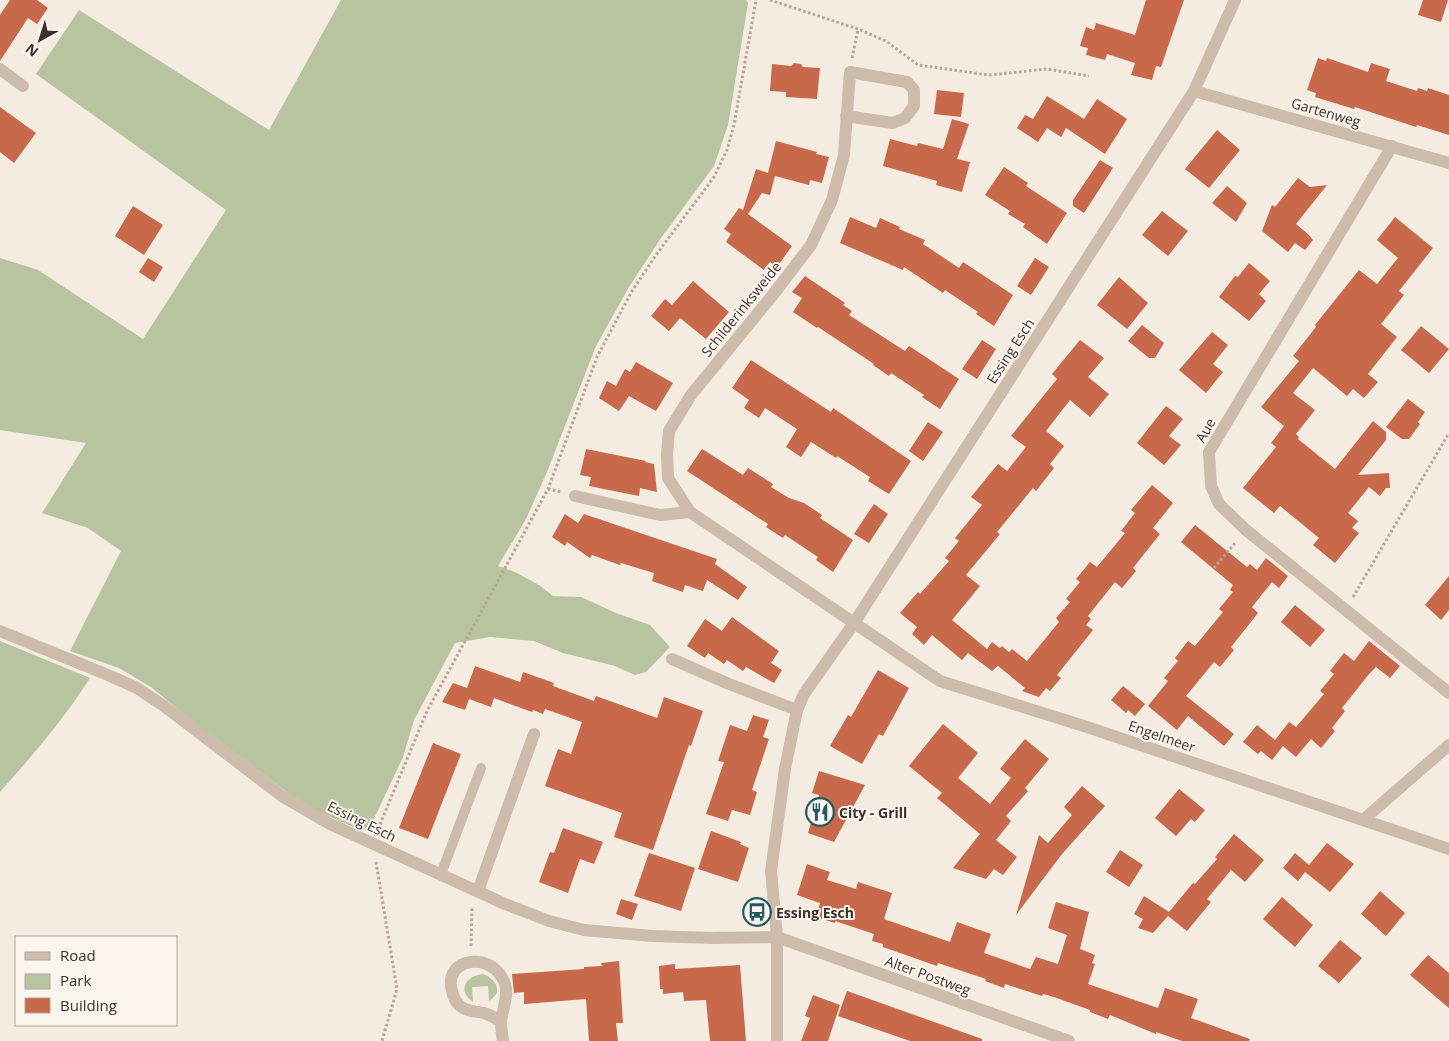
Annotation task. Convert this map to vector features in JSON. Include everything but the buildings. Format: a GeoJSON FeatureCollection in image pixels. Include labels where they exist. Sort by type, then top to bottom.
{"type":"FeatureCollection","features":[{"type":"Feature","properties":{"kind":"street","name":"Essing Esch"},"geometry":{"type":"LineString","coordinates":[[777,1041],[777,937],[771,871],[785,768],[797,710],[804,694],[854,623],[1194,91],[1235,0]]}},
{"type":"Feature","properties":{"kind":"street"},"geometry":{"type":"LineString","coordinates":[[0,69],[23,86]]}},
{"type":"Feature","properties":{"kind":"street","name":"Schilderinksweide"},"geometry":{"type":"LineString","coordinates":[[850,72],[844,155],[832,200],[811,244],[772,296],[691,395],[669,431],[667,454],[668,478],[690,512],[854,623]]}},
{"type":"Feature","properties":{"kind":"street"},"geometry":{"type":"LineString","coordinates":[[846,116],[893,124],[905,118],[914,106],[914,90],[907,82],[850,72]]}},
{"type":"Feature","properties":{"kind":"street","name":"Gartenweg"},"geometry":{"type":"LineString","coordinates":[[1194,91],[1449,163]]}},
{"type":"Feature","properties":{"kind":"street","name":"Aue"},"geometry":{"type":"LineString","coordinates":[[1392,146],[1209,452],[1211,486],[1219,504],[1246,530],[1346,608],[1449,693]]}},
{"type":"Feature","properties":{"kind":"street"},"geometry":{"type":"LineString","coordinates":[[574,496],[660,515],[690,512]]}},
{"type":"Feature","properties":{"kind":"street","name":"Engelmeer"},"geometry":{"type":"LineString","coordinates":[[854,623],[940,681],[1084,726],[1449,850]]}},
{"type":"Feature","properties":{"kind":"street","name":"Essing Esch"},"geometry":{"type":"LineString","coordinates":[[0,631],[136,688],[164,706],[282,796],[330,824],[478,890],[505,904],[549,921],[584,930],[652,936],[712,938],[777,937]]}},
{"type":"Feature","properties":{"kind":"street"},"geometry":{"type":"LineString","coordinates":[[672,659],[729,684],[797,710]]}},
{"type":"Feature","properties":{"kind":"street"},"geometry":{"type":"LineString","coordinates":[[478,890],[534,734]]}},
{"type":"Feature","properties":{"kind":"street"},"geometry":{"type":"LineString","coordinates":[[1363,820],[1449,745]]}},
{"type":"Feature","properties":{"kind":"street","name":"Alter Postweg"},"geometry":{"type":"LineString","coordinates":[[777,937],[1069,1041]]}},
{"type":"Feature","properties":{"kind":"street"},"geometry":{"type":"LineString","coordinates":[[501,1022],[483,1013],[467,1010],[458,1005],[451,988],[453,977],[458,968],[474,961],[493,966],[500,973],[506,986],[501,1022],[503,1041]]}},
{"type":"Feature","properties":{"kind":"lane"},"geometry":{"type":"LineString","coordinates":[[441,874],[481,768]]}},
{"type":"Feature","properties":{"kind":"path"},"geometry":{"type":"LineString","coordinates":[[382,1041],[396,989],[373,843],[427,711],[548,489],[604,344],[632,291],[656,255],[714,177],[726,150],[734,125],[756,0]]}},
{"type":"Feature","properties":{"kind":"path"},"geometry":{"type":"LineString","coordinates":[[770,0],[858,29],[886,41],[918,66],[989,75],[1047,68],[1089,76]]}},
{"type":"Feature","properties":{"kind":"path"},"geometry":{"type":"LineString","coordinates":[[850,72],[858,29]]}},
{"type":"Feature","properties":{"kind":"path"},"geometry":{"type":"LineString","coordinates":[[1346,608],[1449,433]]}},
{"type":"Feature","properties":{"kind":"path"},"geometry":{"type":"LineString","coordinates":[[1214,568],[1246,530]]}},
{"type":"Feature","properties":{"kind":"path"},"geometry":{"type":"LineString","coordinates":[[474,961],[471,946],[472,904],[478,890]]}},
{"type":"Feature","properties":{"kind":"green space"},"geometry":{"type":"Polygon","coordinates":[[[341,0],[746,0],[748,3],[728,125],[714,166],[661,238],[629,287],[596,346],[547,472],[526,519],[498,566],[515,572],[539,585],[553,596],[581,597],[616,613],[650,625],[670,647],[646,672],[635,675],[615,666],[563,653],[534,641],[490,637],[455,643],[414,720],[403,757],[372,823],[362,831],[304,805],[186,716],[151,687],[119,668],[70,651],[121,551],[88,528],[42,513],[86,443],[0,430],[0,258],[38,270],[143,339],[226,210],[36,74],[79,10],[269,130],[341,0]]]}},
{"type":"Feature","properties":{"kind":"green space"},"geometry":{"type":"Polygon","coordinates":[[[0,641],[90,678],[59,723],[0,792],[0,641]]]}},
{"type":"Feature","properties":{"kind":"green space"},"geometry":{"type":"Polygon","coordinates":[[[483,974],[495,982],[496,994],[489,1001],[488,986],[472,987],[473,1002],[465,993],[465,985],[472,978],[483,974]]]}},
{"type":"Feature","properties":{"kind":"place","name":"City - Grill"},"geometry":{"type":"Point","coordinates":[820,812]}},
{"type":"Feature","properties":{"kind":"place","name":"Essing Esch"},"geometry":{"type":"Point","coordinates":[757,912]}}]}
